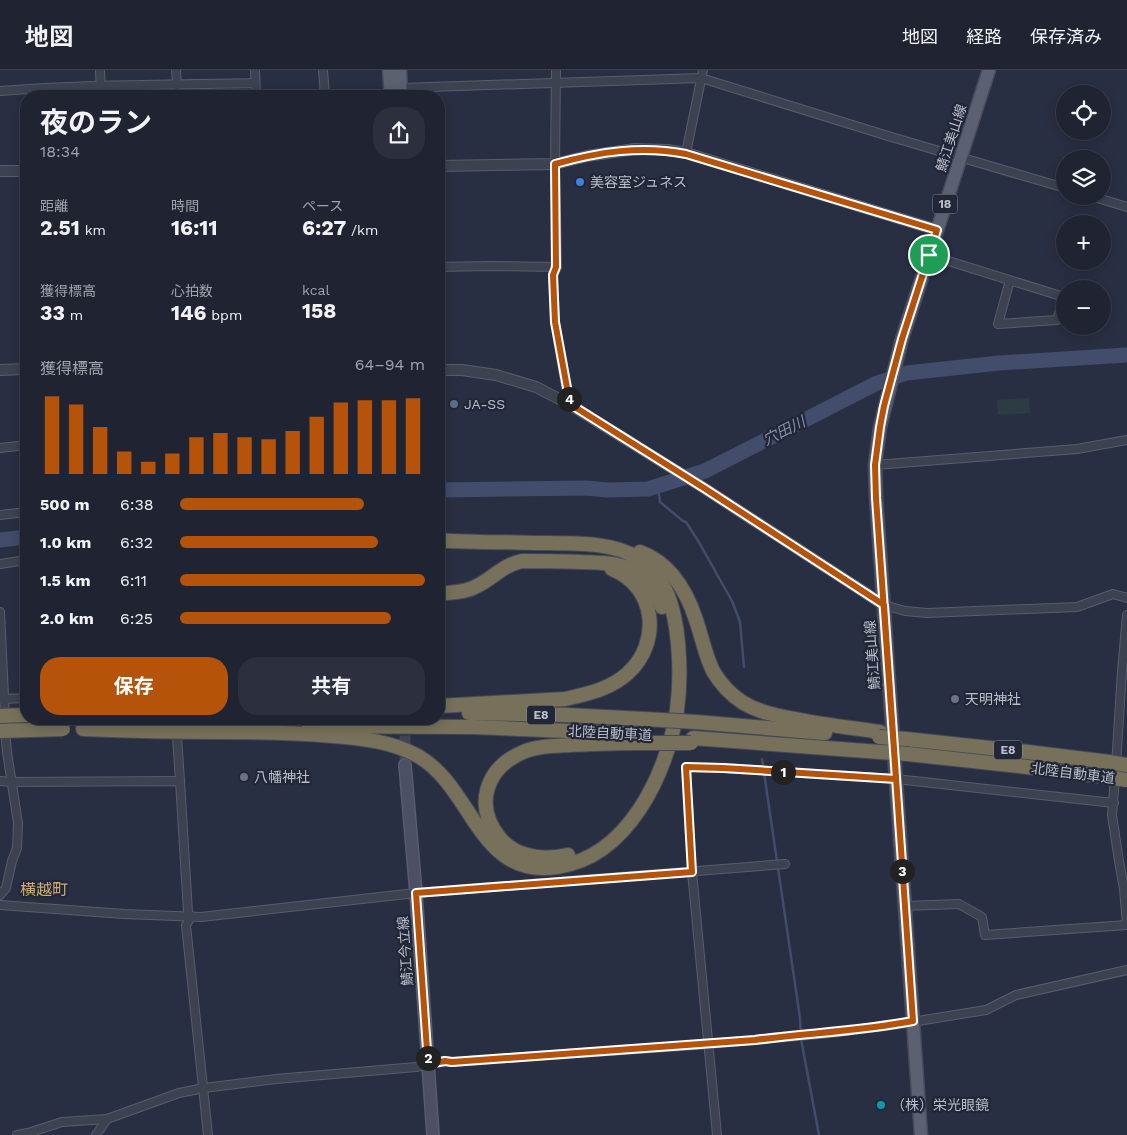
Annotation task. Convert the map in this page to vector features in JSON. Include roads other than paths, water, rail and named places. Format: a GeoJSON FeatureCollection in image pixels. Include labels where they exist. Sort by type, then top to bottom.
{"type":"FeatureCollection","features":[{"type":"Feature","properties":{"kind":"highway"},"geometry":{"type":"LineString","coordinates":[[445,541],[588,544],[620,546],[643,553],[666,568],[675,578],[689,602],[714,672],[731,693],[756,709],[781,716],[879,734]]}},
{"type":"Feature","properties":{"kind":"highway"},"geometry":{"type":"LineString","coordinates":[[83,728],[145,731],[279,732],[346,737],[387,744],[410,752],[431,765],[444,777],[489,843],[510,860],[521,865],[543,868],[558,867],[588,858],[602,850],[630,823],[641,807],[660,770],[675,721],[679,690],[679,663],[677,631],[670,599],[656,574],[638,558],[628,553],[588,544]]}},
{"type":"Feature","properties":{"kind":"highway"},"geometry":{"type":"LineString","coordinates":[[445,593],[466,591],[476,587],[504,567],[522,561],[617,564],[638,572],[648,580],[666,617],[671,678],[668,708],[659,746],[634,801],[610,831],[596,842],[572,854],[556,858],[540,858],[513,850],[494,830],[486,810],[487,788],[500,766],[510,758],[531,750],[558,745],[639,739]]}},
{"type":"Feature","properties":{"kind":"highway"},"geometry":{"type":"LineString","coordinates":[[445,706],[565,699],[602,690],[628,674],[637,664],[648,640],[650,628],[647,606],[643,595],[636,585],[616,570],[586,562]]}},
{"type":"Feature","properties":{"kind":"highway","name":"北陸自動車道"},"geometry":{"type":"LineString","coordinates":[[445,712],[567,715],[879,734],[990,745],[1127,765]]}},
{"type":"Feature","properties":{"kind":"highway"},"geometry":{"type":"LineString","coordinates":[[0,716],[20,715]]}},
{"type":"Feature","properties":{"kind":"highway","name":"北陸自動車道"},"geometry":{"type":"LineString","coordinates":[[0,731],[83,728],[333,726],[483,728],[639,739],[768,743],[908,754],[1127,780]]}},
{"type":"Feature","properties":{"kind":"main road"},"geometry":{"type":"LineString","coordinates":[[389,70],[396,90]]}},
{"type":"Feature","properties":{"kind":"main road"},"geometry":{"type":"LineString","coordinates":[[398,90],[400,70]]}},
{"type":"Feature","properties":{"kind":"main road","name":"鯖江美山線"},"geometry":{"type":"LineString","coordinates":[[921,1135],[875,465],[884,406],[902,339],[989,70]]}},
{"type":"Feature","properties":{"kind":"main road","name":"鯖江今立線"},"geometry":{"type":"LineString","coordinates":[[405,765],[433,1135]]}},
{"type":"Feature","properties":{"kind":"street"},"geometry":{"type":"LineString","coordinates":[[100,70],[100,90]]}},
{"type":"Feature","properties":{"kind":"street"},"geometry":{"type":"LineString","coordinates":[[176,70],[177,84]]}},
{"type":"Feature","properties":{"kind":"street"},"geometry":{"type":"LineString","coordinates":[[255,70],[256,90]]}},
{"type":"Feature","properties":{"kind":"street"},"geometry":{"type":"LineString","coordinates":[[323,70],[325,90]]}},
{"type":"Feature","properties":{"kind":"street"},"geometry":{"type":"LineString","coordinates":[[556,70],[556,267],[553,275],[555,322],[570,404]]}},
{"type":"Feature","properties":{"kind":"street"},"geometry":{"type":"LineString","coordinates":[[445,90],[702,74],[888,136],[1056,185]]}},
{"type":"Feature","properties":{"kind":"street"},"geometry":{"type":"LineString","coordinates":[[686,154],[702,74]]}},
{"type":"Feature","properties":{"kind":"street"},"geometry":{"type":"LineString","coordinates":[[0,91],[100,85],[255,83]]}},
{"type":"Feature","properties":{"kind":"street"},"geometry":{"type":"LineString","coordinates":[[445,166],[555,164],[586,156],[635,149],[667,150],[686,154],[937,230]]}},
{"type":"Feature","properties":{"kind":"street"},"geometry":{"type":"LineString","coordinates":[[0,171],[20,171]]}},
{"type":"Feature","properties":{"kind":"street"},"geometry":{"type":"LineString","coordinates":[[1111,202],[1127,207]]}},
{"type":"Feature","properties":{"kind":"street"},"geometry":{"type":"LineString","coordinates":[[929,255],[1010,280],[1064,297],[1057,320],[998,324],[1010,280]]}},
{"type":"Feature","properties":{"kind":"street"},"geometry":{"type":"LineString","coordinates":[[445,267],[556,267]]}},
{"type":"Feature","properties":{"kind":"street"},"geometry":{"type":"LineString","coordinates":[[0,370],[20,370]]}},
{"type":"Feature","properties":{"kind":"street"},"geometry":{"type":"LineString","coordinates":[[445,370],[462,370],[496,375],[536,387],[570,404],[884,605],[905,611],[927,613],[1077,607],[1113,594],[1127,598]]}},
{"type":"Feature","properties":{"kind":"street"},"geometry":{"type":"LineString","coordinates":[[875,465],[1077,449],[1127,440]]}},
{"type":"Feature","properties":{"kind":"street"},"geometry":{"type":"LineString","coordinates":[[0,448],[20,446]]}},
{"type":"Feature","properties":{"kind":"street"},"geometry":{"type":"LineString","coordinates":[[0,515],[20,513]]}},
{"type":"Feature","properties":{"kind":"street"},"geometry":{"type":"LineString","coordinates":[[0,564],[20,561]]}},
{"type":"Feature","properties":{"kind":"street"},"geometry":{"type":"LineString","coordinates":[[0,612],[7,752],[18,823],[17,848],[6,888],[0,895]]}},
{"type":"Feature","properties":{"kind":"street"},"geometry":{"type":"LineString","coordinates":[[905,906],[959,904],[982,917],[985,935],[1127,925],[1124,889],[1112,815],[1125,666],[1127,615]]}},
{"type":"Feature","properties":{"kind":"street"},"geometry":{"type":"LineString","coordinates":[[3,699],[20,698]]}},
{"type":"Feature","properties":{"kind":"street"},"geometry":{"type":"LineString","coordinates":[[177,736],[188,912],[191,917]]}},
{"type":"Feature","properties":{"kind":"street"},"geometry":{"type":"LineString","coordinates":[[717,1135],[692,872],[686,767],[896,779],[1114,803]]}},
{"type":"Feature","properties":{"kind":"street"},"geometry":{"type":"LineString","coordinates":[[0,780],[11,782],[180,781]]}},
{"type":"Feature","properties":{"kind":"street"},"geometry":{"type":"LineString","coordinates":[[0,905],[201,918],[416,893],[785,864]]}},
{"type":"Feature","properties":{"kind":"street"},"geometry":{"type":"LineString","coordinates":[[191,917],[186,924],[208,1135]]}},
{"type":"Feature","properties":{"kind":"street"},"geometry":{"type":"LineString","coordinates":[[17,1135],[62,1122],[107,1119],[179,1092],[204,1088],[276,1079],[416,1067],[445,1061],[709,1044],[830,1033],[986,1010],[1016,995],[1127,970]]}},
{"type":"Feature","properties":{"kind":"street"},"geometry":{"type":"LineString","coordinates":[[96,1135],[107,1119]]}},
{"type":"Feature","properties":{"kind":"waterway","name":"穴田川"},"geometry":{"type":"LineString","coordinates":[[445,490],[648,489],[705,471],[877,383],[907,373],[999,363],[1127,355]]}},
{"type":"Feature","properties":{"kind":"waterway"},"geometry":{"type":"LineString","coordinates":[[658,486],[660,502],[686,522],[732,601],[740,622],[744,667]]}},
{"type":"Feature","properties":{"kind":"waterway","name":"穴田川"},"geometry":{"type":"LineString","coordinates":[[0,540],[20,538]]}},
{"type":"Feature","properties":{"kind":"waterway"},"geometry":{"type":"LineString","coordinates":[[762,759],[800,1018],[801,1039],[819,1135]]}},
{"type":"Feature","properties":{"kind":"tunnel"},"geometry":{"type":"LineString","coordinates":[[175,725],[176,734]]}},
{"type":"Feature","properties":{"kind":"tunnel"},"geometry":{"type":"LineString","coordinates":[[405,725],[405,765]]}},
{"type":"Feature","properties":{"kind":"place","name":"美容室ジュネス"},"geometry":{"type":"Point","coordinates":[580,182]}},
{"type":"Feature","properties":{"kind":"place","name":"JA-SS"},"geometry":{"type":"Point","coordinates":[454,404]}},
{"type":"Feature","properties":{"kind":"place","name":"天明神社"},"geometry":{"type":"Point","coordinates":[955,699]}},
{"type":"Feature","properties":{"kind":"place","name":"八幡神社"},"geometry":{"type":"Point","coordinates":[244,777]}},
{"type":"Feature","properties":{"kind":"place","name":"（株）栄光眼鏡"},"geometry":{"type":"Point","coordinates":[881,1105]}},
{"type":"Feature","properties":{"kind":"district","name":"横越町"},"geometry":{"type":"Point","coordinates":[44,889]}}]}
